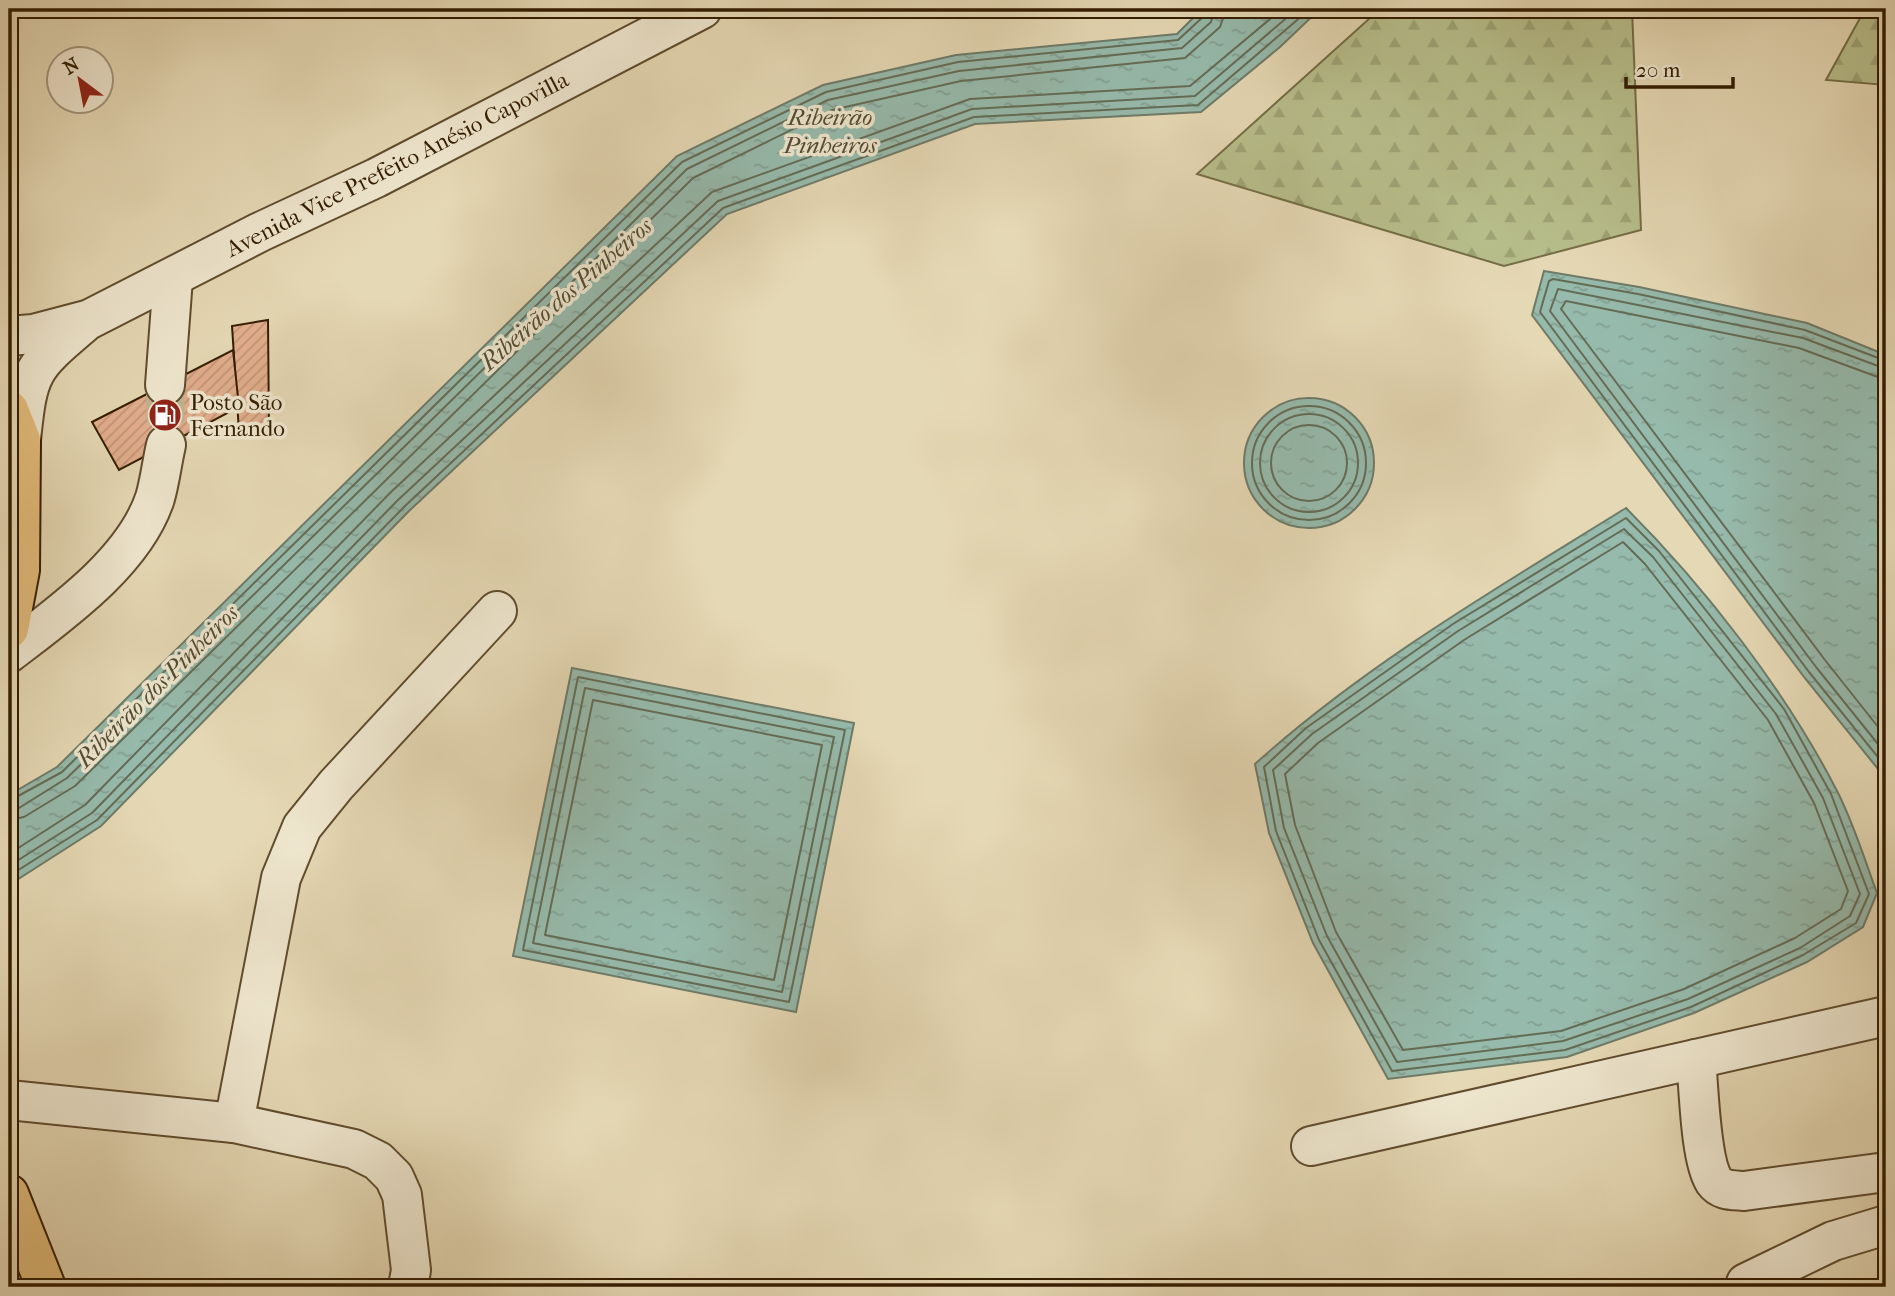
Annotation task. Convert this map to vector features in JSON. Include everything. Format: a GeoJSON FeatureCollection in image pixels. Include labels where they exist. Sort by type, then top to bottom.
{"type":"FeatureCollection","features":[{"type":"Feature","properties":{"kind":"main road"},"geometry":{"type":"LineString","coordinates":[[9,629],[20,570],[15,425]]}},
{"type":"Feature","properties":{"kind":"main road"},"geometry":{"type":"LineString","coordinates":[[9,1194],[46,1287]]}},
{"type":"Feature","properties":{"kind":"street","name":"Avenida Vice Prefeito Anésio Capovilla"},"geometry":{"type":"LineString","coordinates":[[9,336],[33,334],[90,319],[260,232],[376,178],[702,9]]}},
{"type":"Feature","properties":{"kind":"street"},"geometry":{"type":"LineString","coordinates":[[165,385],[173,278]]}},
{"type":"Feature","properties":{"kind":"street","name":"Avenida Vice Prefeito Anésio Capovilla"},"geometry":{"type":"LineString","coordinates":[[15,425],[26,389],[39,363],[90,319]]}},
{"type":"Feature","properties":{"kind":"street"},"geometry":{"type":"LineString","coordinates":[[9,653],[85,594],[126,548],[155,499],[166,445]]}},
{"type":"Feature","properties":{"kind":"street"},"geometry":{"type":"LineString","coordinates":[[234,1123],[281,877],[302,827],[336,785],[497,611]]}},
{"type":"Feature","properties":{"kind":"street"},"geometry":{"type":"LineString","coordinates":[[1311,1146],[1886,1016]]}},
{"type":"Feature","properties":{"kind":"street"},"geometry":{"type":"LineString","coordinates":[[1696,1059],[1706,1158],[1714,1181],[1726,1190],[1886,1172]]}},
{"type":"Feature","properties":{"kind":"street"},"geometry":{"type":"LineString","coordinates":[[9,1100],[234,1123],[354,1149],[378,1161],[394,1177],[402,1195],[411,1270],[408,1287]]}},
{"type":"Feature","properties":{"kind":"street"},"geometry":{"type":"LineString","coordinates":[[1748,1286],[1833,1241],[1886,1226]]}},
{"type":"Feature","properties":{"kind":"green space"},"geometry":{"type":"Polygon","coordinates":[[[1380,9],[1632,9],[1641,230],[1504,266],[1197,174],[1380,9]]]}},
{"type":"Feature","properties":{"kind":"green space"},"geometry":{"type":"Polygon","coordinates":[[[1865,9],[1886,9],[1886,85],[1826,80],[1865,9]]]}},
{"type":"Feature","properties":{"kind":"water","name":"Ribeirão Pinheiros"},"geometry":{"type":"Polygon","coordinates":[[[1202,9],[1320,9],[1280,47],[1201,112],[975,124],[727,214],[409,511],[101,826],[9,885],[9,795],[57,767],[677,156],[823,85],[956,55],[1177,34],[1202,9]]]}},
{"type":"Feature","properties":{"kind":"water"},"geometry":{"type":"Polygon","coordinates":[[[1544,271],[1639,287],[1807,323],[1886,355],[1886,779],[1804,677],[1532,315],[1544,271]]]}},
{"type":"Feature","properties":{"kind":"water"},"geometry":{"type":"Polygon","coordinates":[[[1309,398],[1334,403],[1355,417],[1369,438],[1374,463],[1369,488],[1355,509],[1334,523],[1309,528],[1284,523],[1263,509],[1249,488],[1244,463],[1249,438],[1263,417],[1284,403],[1309,398]]]}},
{"type":"Feature","properties":{"kind":"water"},"geometry":{"type":"Polygon","coordinates":[[[1626,508],[1685,571],[1742,641],[1816,752],[1848,814],[1877,893],[1863,927],[1807,962],[1694,1013],[1567,1057],[1388,1079],[1313,943],[1269,833],[1255,764],[1342,692],[1388,659],[1626,508]]]}},
{"type":"Feature","properties":{"kind":"water"},"geometry":{"type":"Polygon","coordinates":[[[572,668],[854,723],[796,1012],[513,956],[572,668]]]}},
{"type":"Feature","properties":{"kind":"building"},"geometry":{"type":"Polygon","coordinates":[[[268,320],[269,431],[239,431],[232,326],[268,320]]]}},
{"type":"Feature","properties":{"kind":"building","name":"Posto São Fernando"},"geometry":{"type":"Polygon","coordinates":[[[233,350],[239,407],[119,470],[92,422],[233,350]]]}},
{"type":"Feature","properties":{"kind":"tunnel"},"geometry":{"type":"LineString","coordinates":[[165,385],[166,445]]}},
{"type":"Feature","properties":{"kind":"place","name":"Posto São Fernando"},"geometry":{"type":"Point","coordinates":[165,415]}},
{"type":"Feature","properties":{"kind":"water label","name":"Ribeirão dos Pinheiros"},"geometry":{"type":"Point","coordinates":[566,294]}},
{"type":"Feature","properties":{"kind":"water label","name":"Ribeirão dos Pinheiros"},"geometry":{"type":"Point","coordinates":[157,686]}}]}
